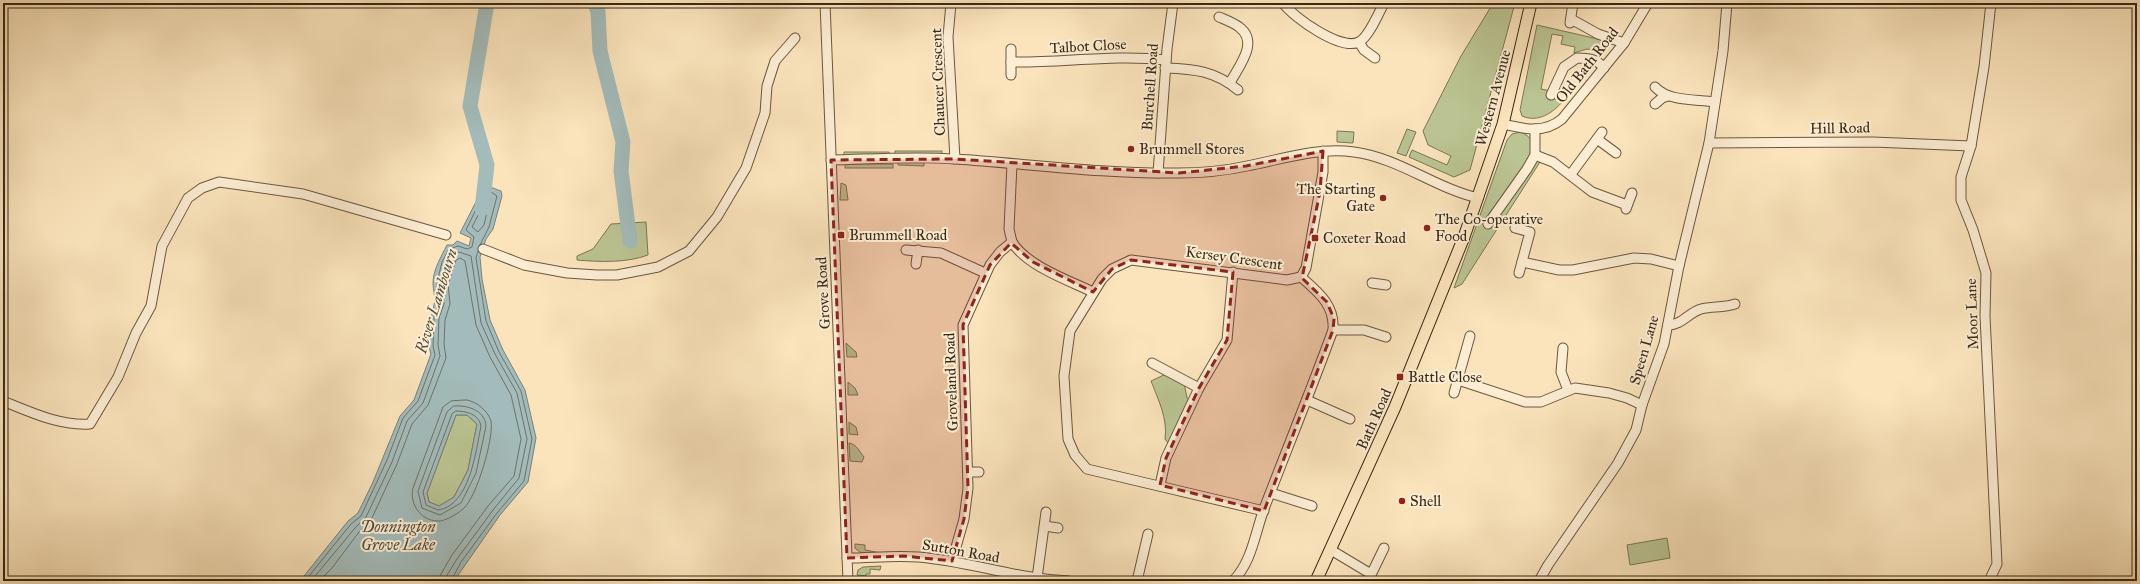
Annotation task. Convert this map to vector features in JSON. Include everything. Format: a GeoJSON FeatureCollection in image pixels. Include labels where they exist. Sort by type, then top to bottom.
{"type":"FeatureCollection","features":[{"type":"Feature","properties":{"kind":"main road","name":"Western Avenue"},"geometry":{"type":"LineString","coordinates":[[1478,198],[1503,124],[1531,3]]}},
{"type":"Feature","properties":{"kind":"main road","name":"Bath Road"},"geometry":{"type":"LineString","coordinates":[[1316,581],[1421,346],[1478,198]]}},
{"type":"Feature","properties":{"kind":"street","name":"Grove Road"},"geometry":{"type":"LineString","coordinates":[[825,3],[848,581]]}},
{"type":"Feature","properties":{"kind":"street","name":"Chaucer Crescent"},"geometry":{"type":"LineString","coordinates":[[951,3],[948,37],[955,159]]}},
{"type":"Feature","properties":{"kind":"street","name":"Burchell Road"},"geometry":{"type":"LineString","coordinates":[[1158,173],[1166,64],[1173,3]]}},
{"type":"Feature","properties":{"kind":"street"},"geometry":{"type":"LineString","coordinates":[[1283,3],[1287,9],[1311,27],[1349,44],[1359,42],[1365,37],[1384,3]]}},
{"type":"Feature","properties":{"kind":"street"},"geometry":{"type":"LineString","coordinates":[[1573,3],[1570,21],[1598,34],[1624,43]]}},
{"type":"Feature","properties":{"kind":"street","name":"Old Bath Road"},"geometry":{"type":"LineString","coordinates":[[1503,124],[1535,129],[1552,126],[1562,119],[1624,43],[1648,3]]}},
{"type":"Feature","properties":{"kind":"street","name":"Speen Lane"},"geometry":{"type":"LineString","coordinates":[[1539,581],[1548,565],[1618,463],[1636,430],[1642,405],[1658,364],[1668,325],[1679,266],[1709,144],[1723,51],[1727,3]]}},
{"type":"Feature","properties":{"kind":"street","name":"Moor Lane"},"geometry":{"type":"LineString","coordinates":[[1989,581],[1997,564],[1985,316],[1986,273],[1974,230],[1961,200],[1961,177],[1971,146],[1984,67],[1991,3]]}},
{"type":"Feature","properties":{"kind":"street"},"geometry":{"type":"LineString","coordinates":[[1219,17],[1240,27],[1249,41],[1248,49],[1230,83]]}},
{"type":"Feature","properties":{"kind":"street"},"geometry":{"type":"LineString","coordinates":[[483,249],[524,265],[567,273],[597,275],[617,274],[658,267],[689,251],[717,217],[746,168],[764,113],[768,86],[775,61],[795,38]]}},
{"type":"Feature","properties":{"kind":"street"},"geometry":{"type":"LineString","coordinates":[[1359,42],[1364,50],[1375,58]]}},
{"type":"Feature","properties":{"kind":"street"},"geometry":{"type":"LineString","coordinates":[[1011,49],[1011,75]]}},
{"type":"Feature","properties":{"kind":"street","name":"Talbot Close"},"geometry":{"type":"LineString","coordinates":[[1011,62],[1050,63],[1114,57],[1166,64],[1217,75],[1238,90]]}},
{"type":"Feature","properties":{"kind":"street"},"geometry":{"type":"LineString","coordinates":[[1551,95],[1564,67],[1577,58],[1592,59],[1600,62],[1604,68]]}},
{"type":"Feature","properties":{"kind":"street"},"geometry":{"type":"LineString","coordinates":[[1655,87],[1660,93],[1668,96],[1715,102]]}},
{"type":"Feature","properties":{"kind":"street"},"geometry":{"type":"LineString","coordinates":[[1655,104],[1662,98],[1668,96]]}},
{"type":"Feature","properties":{"kind":"street"},"geometry":{"type":"LineString","coordinates":[[1488,224],[1527,169],[1535,154],[1535,129]]}},
{"type":"Feature","properties":{"kind":"street"},"geometry":{"type":"LineString","coordinates":[[1571,174],[1600,136],[1616,153]]}},
{"type":"Feature","properties":{"kind":"street","name":"Hill Road"},"geometry":{"type":"LineString","coordinates":[[1709,144],[1873,142],[1971,146]]}},
{"type":"Feature","properties":{"kind":"street"},"geometry":{"type":"LineString","coordinates":[[831,160],[918,158],[955,159],[1158,173],[1229,169],[1323,151],[1355,152],[1390,161],[1426,178],[1478,198]]}},
{"type":"Feature","properties":{"kind":"street"},"geometry":{"type":"LineString","coordinates":[[1301,277],[1306,268],[1320,192],[1323,172],[1323,151]]}},
{"type":"Feature","properties":{"kind":"street"},"geometry":{"type":"LineString","coordinates":[[1535,154],[1543,156],[1571,174],[1592,192],[1627,208],[1632,193]]}},
{"type":"Feature","properties":{"kind":"street"},"geometry":{"type":"LineString","coordinates":[[1012,164],[1009,229],[1012,242],[1020,254],[1093,292]]}},
{"type":"Feature","properties":{"kind":"street"},"geometry":{"type":"LineString","coordinates":[[3,400],[30,412],[55,420],[78,425],[90,424],[118,378],[136,334],[151,306],[162,246],[188,198],[202,188],[219,182],[304,194],[446,235]]}},
{"type":"Feature","properties":{"kind":"street"},"geometry":{"type":"LineString","coordinates":[[1515,228],[1530,232],[1519,274]]}},
{"type":"Feature","properties":{"kind":"street","name":"Groveland Road"},"geometry":{"type":"LineString","coordinates":[[952,561],[967,506],[969,472],[962,334],[965,317],[985,273],[1000,252],[1012,242]]}},
{"type":"Feature","properties":{"kind":"street"},"geometry":{"type":"LineString","coordinates":[[906,250],[918,250],[946,255],[985,273]]}},
{"type":"Feature","properties":{"kind":"street"},"geometry":{"type":"LineString","coordinates":[[916,264],[918,250]]}},
{"type":"Feature","properties":{"kind":"street"},"geometry":{"type":"LineString","coordinates":[[1522,262],[1559,270],[1573,270],[1634,258],[1651,259],[1679,266]]}},
{"type":"Feature","properties":{"kind":"street","name":"Kersey Crescent"},"geometry":{"type":"LineString","coordinates":[[1131,260],[1233,272],[1287,280],[1301,277],[1327,302],[1334,319],[1333,330],[1264,511],[1087,468],[1075,455],[1068,439],[1064,376],[1070,331],[1093,292],[1112,269],[1131,260]]}},
{"type":"Feature","properties":{"kind":"street"},"geometry":{"type":"LineString","coordinates":[[1160,485],[1166,458],[1199,388],[1227,340],[1233,272]]}},
{"type":"Feature","properties":{"kind":"street"},"geometry":{"type":"LineString","coordinates":[[1372,283],[1386,285]]}},
{"type":"Feature","properties":{"kind":"street"},"geometry":{"type":"LineString","coordinates":[[1668,325],[1676,325],[1702,309],[1723,308],[1735,304]]}},
{"type":"Feature","properties":{"kind":"street"},"geometry":{"type":"LineString","coordinates":[[1333,330],[1364,330],[1386,337]]}},
{"type":"Feature","properties":{"kind":"street"},"geometry":{"type":"LineString","coordinates":[[1454,393],[1470,348],[1470,336]]}},
{"type":"Feature","properties":{"kind":"street"},"geometry":{"type":"LineString","coordinates":[[1563,348],[1558,356],[1561,372],[1568,390]]}},
{"type":"Feature","properties":{"kind":"street"},"geometry":{"type":"LineString","coordinates":[[1152,363],[1199,388]]}},
{"type":"Feature","properties":{"kind":"street"},"geometry":{"type":"LineString","coordinates":[[1458,380],[1525,402],[1540,402],[1575,388],[1593,389],[1627,398],[1642,405]]}},
{"type":"Feature","properties":{"kind":"street"},"geometry":{"type":"LineString","coordinates":[[1307,400],[1350,419]]}},
{"type":"Feature","properties":{"kind":"street"},"geometry":{"type":"LineString","coordinates":[[969,472],[979,472]]}},
{"type":"Feature","properties":{"kind":"street"},"geometry":{"type":"LineString","coordinates":[[1271,492],[1312,506]]}},
{"type":"Feature","properties":{"kind":"street"},"geometry":{"type":"LineString","coordinates":[[1233,581],[1246,563],[1264,511]]}},
{"type":"Feature","properties":{"kind":"street"},"geometry":{"type":"LineString","coordinates":[[1037,578],[1046,512]]}},
{"type":"Feature","properties":{"kind":"street"},"geometry":{"type":"LineString","coordinates":[[1044,526],[1058,528]]}},
{"type":"Feature","properties":{"kind":"street"},"geometry":{"type":"LineString","coordinates":[[1137,581],[1148,534]]}},
{"type":"Feature","properties":{"kind":"street"},"geometry":{"type":"LineString","coordinates":[[1330,550],[1370,577],[1384,548]]}},
{"type":"Feature","properties":{"kind":"street","name":"Sutton Road"},"geometry":{"type":"LineString","coordinates":[[847,558],[904,556],[952,561],[1037,578],[1069,581]]}},
{"type":"Feature","properties":{"kind":"highlighted area"},"geometry":{"type":"Polygon","coordinates":[[[1323,151],[1320,192],[1302,278],[1327,302],[1334,319],[1333,330],[1264,511],[1160,485],[1166,458],[1199,388],[1227,340],[1233,272],[1131,260],[1112,269],[1093,292],[1033,262],[1011,243],[990,265],[963,325],[968,488],[964,519],[952,561],[904,556],[847,558],[831,160],[955,159],[1179,173],[1246,166],[1323,151]]]}},
{"type":"Feature","properties":{"kind":"green space"},"geometry":{"type":"Polygon","coordinates":[[[1489,3],[1515,3],[1470,170],[1454,177],[1409,157],[1412,150],[1447,165],[1451,156],[1428,145],[1423,131],[1461,56],[1492,5],[1489,3]]]}},
{"type":"Feature","properties":{"kind":"green space"},"geometry":{"type":"Polygon","coordinates":[[[1537,25],[1611,42],[1603,52],[1587,49],[1574,53],[1575,47],[1561,44],[1563,36],[1552,34],[1541,89],[1551,91],[1550,98],[1563,101],[1545,116],[1528,118],[1522,116],[1520,110],[1537,25]]]}},
{"type":"Feature","properties":{"kind":"green space"},"geometry":{"type":"Polygon","coordinates":[[[1407,129],[1416,132],[1406,156],[1397,153],[1407,129]]]}},
{"type":"Feature","properties":{"kind":"green space"},"geometry":{"type":"Polygon","coordinates":[[[1337,131],[1354,132],[1353,143],[1337,142],[1337,131]]]}},
{"type":"Feature","properties":{"kind":"green space"},"geometry":{"type":"Polygon","coordinates":[[[1520,132],[1525,134],[1531,140],[1536,148],[1540,162],[1462,284],[1454,288],[1507,140],[1512,134],[1520,132]]]}},
{"type":"Feature","properties":{"kind":"green space"},"geometry":{"type":"Polygon","coordinates":[[[895,151],[942,151],[942,154],[895,154],[895,151]]]}},
{"type":"Feature","properties":{"kind":"green space"},"geometry":{"type":"Polygon","coordinates":[[[844,152],[889,152],[889,156],[844,157],[844,152]]]}},
{"type":"Feature","properties":{"kind":"green space"},"geometry":{"type":"Polygon","coordinates":[[[898,162],[924,162],[924,166],[898,165],[898,162]]]}},
{"type":"Feature","properties":{"kind":"green space"},"geometry":{"type":"Polygon","coordinates":[[[845,164],[893,164],[893,168],[845,168],[845,164]]]}},
{"type":"Feature","properties":{"kind":"green space"},"geometry":{"type":"Polygon","coordinates":[[[841,183],[846,185],[848,200],[840,200],[841,183]]]}},
{"type":"Feature","properties":{"kind":"green space"},"geometry":{"type":"Polygon","coordinates":[[[646,222],[648,255],[622,261],[577,260],[577,256],[593,249],[611,224],[646,222]]]}},
{"type":"Feature","properties":{"kind":"green space"},"geometry":{"type":"Polygon","coordinates":[[[846,343],[856,352],[857,357],[847,357],[846,343]]]}},
{"type":"Feature","properties":{"kind":"green space"},"geometry":{"type":"Polygon","coordinates":[[[1166,374],[1184,383],[1187,398],[1190,400],[1168,443],[1165,439],[1166,432],[1162,409],[1151,381],[1166,374]]]}},
{"type":"Feature","properties":{"kind":"green space"},"geometry":{"type":"Polygon","coordinates":[[[848,382],[855,388],[858,395],[848,395],[848,382]]]}},
{"type":"Feature","properties":{"kind":"green space"},"geometry":{"type":"Polygon","coordinates":[[[456,415],[467,415],[477,424],[468,470],[454,497],[439,506],[429,502],[427,493],[456,415]]]}},
{"type":"Feature","properties":{"kind":"green space"},"geometry":{"type":"Polygon","coordinates":[[[849,422],[856,427],[858,435],[849,434],[849,422]]]}},
{"type":"Feature","properties":{"kind":"green space"},"geometry":{"type":"Polygon","coordinates":[[[849,443],[856,447],[864,457],[862,462],[850,461],[849,443]]]}},
{"type":"Feature","properties":{"kind":"green space"},"geometry":{"type":"Polygon","coordinates":[[[1667,538],[1670,558],[1630,565],[1627,545],[1667,538]]]}},
{"type":"Feature","properties":{"kind":"green space"},"geometry":{"type":"Polygon","coordinates":[[[855,544],[865,545],[865,550],[881,553],[861,553],[855,548],[855,544]]]}},
{"type":"Feature","properties":{"kind":"green space"},"geometry":{"type":"Polygon","coordinates":[[[881,566],[880,570],[870,569],[870,574],[866,574],[866,576],[857,575],[858,570],[863,567],[881,566]]]}},
{"type":"Feature","properties":{"kind":"water","name":"Donnington Grove Lake"},"geometry":{"type":"Polygon","coordinates":[[[490,187],[501,191],[502,196],[493,229],[486,239],[480,257],[482,279],[490,320],[503,350],[525,390],[536,438],[528,482],[500,515],[454,581],[300,581],[348,521],[358,513],[373,482],[400,416],[414,400],[431,354],[429,348],[429,336],[430,323],[435,302],[433,278],[436,268],[447,245],[453,245],[457,241],[469,246],[471,238],[460,233],[480,194],[490,187]],[[456,415],[427,493],[429,502],[439,506],[454,497],[468,470],[477,424],[467,415],[456,415]]]}},
{"type":"Feature","properties":{"kind":"waterway","name":"River Lambourn"},"geometry":{"type":"LineString","coordinates":[[482,209],[487,165],[470,106],[487,3]]}},
{"type":"Feature","properties":{"kind":"waterway"},"geometry":{"type":"LineString","coordinates":[[595,3],[598,12],[600,51],[623,142],[621,171],[630,241]]}},
{"type":"Feature","properties":{"kind":"place","name":"Brummell Stores"},"geometry":{"type":"Point","coordinates":[1131,149]}},
{"type":"Feature","properties":{"kind":"place","name":"The Starting Gate"},"geometry":{"type":"Point","coordinates":[1383,198]}},
{"type":"Feature","properties":{"kind":"place","name":"The Co-operative Food"},"geometry":{"type":"Point","coordinates":[1427,228]}},
{"type":"Feature","properties":{"kind":"place","name":"Brummell Road"},"geometry":{"type":"Point","coordinates":[841,235]}},
{"type":"Feature","properties":{"kind":"place","name":"Coxeter Road"},"geometry":{"type":"Point","coordinates":[1315,238]}},
{"type":"Feature","properties":{"kind":"place","name":"Battle Close"},"geometry":{"type":"Point","coordinates":[1400,377]}},
{"type":"Feature","properties":{"kind":"place","name":"Shell"},"geometry":{"type":"Point","coordinates":[1402,501]}}]}
